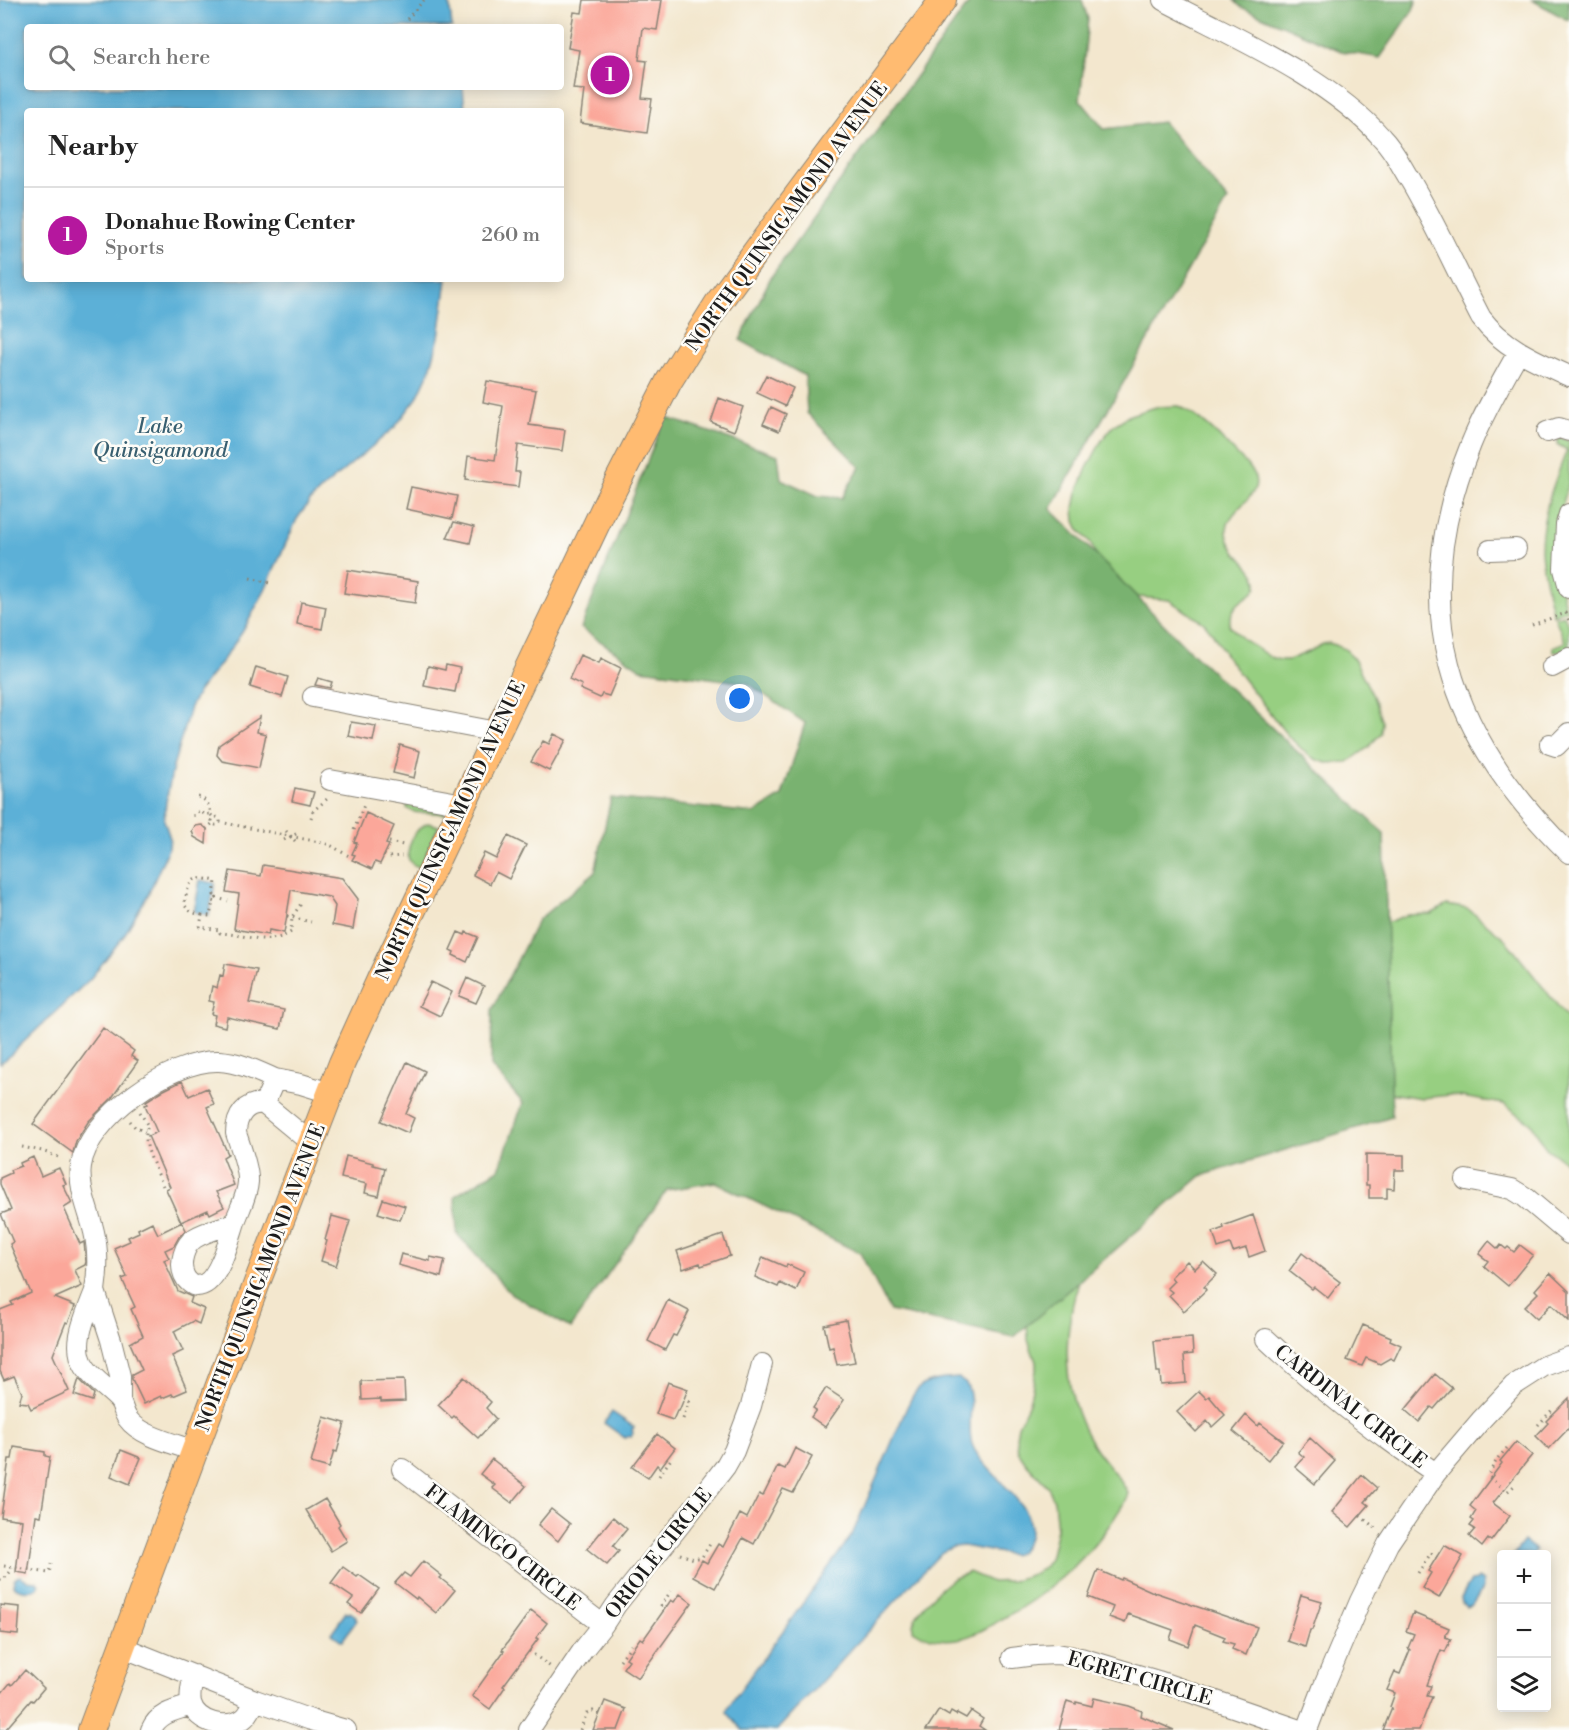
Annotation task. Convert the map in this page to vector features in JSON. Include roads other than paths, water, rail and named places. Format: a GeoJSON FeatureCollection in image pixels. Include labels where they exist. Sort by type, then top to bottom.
{"type":"FeatureCollection","features":[{"type":"Feature","properties":{"kind":"main road","name":"NORTH QUINSIGAMOND AVENUE"},"geometry":{"type":"LineString","coordinates":[[91,1730],[330,1093],[381,977],[607,502],[685,354],[734,280],[943,0]]}},
{"type":"Feature","properties":{"kind":"street"},"geometry":{"type":"LineString","coordinates":[[1164,0],[1288,66],[1326,90],[1371,127],[1393,151],[1420,197],[1481,318],[1491,331],[1533,360],[1569,376]]}},
{"type":"Feature","properties":{"kind":"street"},"geometry":{"type":"LineString","coordinates":[[1519,351],[1485,412],[1471,444],[1451,506],[1441,567],[1439,596],[1441,626],[1456,689],[1484,748],[1521,801],[1569,853]]}},
{"type":"Feature","properties":{"kind":"street"},"geometry":{"type":"LineString","coordinates":[[1547,432],[1559,428],[1569,431]]}},
{"type":"Feature","properties":{"kind":"street"},"geometry":{"type":"LineString","coordinates":[[1569,514],[1566,524],[1564,569],[1569,588]]}},
{"type":"Feature","properties":{"kind":"street"},"geometry":{"type":"LineString","coordinates":[[1490,550],[1516,549]]}},
{"type":"Feature","properties":{"kind":"street"},"geometry":{"type":"LineString","coordinates":[[313,697],[497,732]]}},
{"type":"Feature","properties":{"kind":"street"},"geometry":{"type":"LineString","coordinates":[[1550,744],[1556,746],[1569,733]]}},
{"type":"Feature","properties":{"kind":"street"},"geometry":{"type":"LineString","coordinates":[[330,780],[464,804]]}},
{"type":"Feature","properties":{"kind":"street"},"geometry":{"type":"LineString","coordinates":[[120,1402],[86,1368],[80,1356],[83,1322],[95,1291],[98,1271],[95,1235],[80,1180],[81,1162],[99,1128],[141,1090],[167,1075],[200,1063],[218,1061],[237,1064],[275,1079],[330,1093]]}},
{"type":"Feature","properties":{"kind":"street"},"geometry":{"type":"LineString","coordinates":[[264,1104],[275,1079]]}},
{"type":"Feature","properties":{"kind":"street"},"geometry":{"type":"LineString","coordinates":[[234,1223],[246,1194],[249,1179],[236,1133],[236,1125],[241,1113],[255,1104],[264,1104],[310,1142]]}},
{"type":"Feature","properties":{"kind":"street"},"geometry":{"type":"LineString","coordinates":[[1466,1180],[1512,1189],[1569,1234]]}},
{"type":"Feature","properties":{"kind":"street"},"geometry":{"type":"LineString","coordinates":[[95,1291],[120,1376],[120,1402],[129,1421],[166,1441],[194,1451]]}},
{"type":"Feature","properties":{"kind":"street","name":"CARDINAL CIRCLE"},"geometry":{"type":"LineString","coordinates":[[1266,1339],[1352,1413],[1436,1473]]}},
{"type":"Feature","properties":{"kind":"street"},"geometry":{"type":"LineString","coordinates":[[1307,1730],[1360,1601],[1388,1544],[1436,1473],[1513,1386],[1544,1366],[1569,1357]]}},
{"type":"Feature","properties":{"kind":"street","name":"ORIOLE CIRCLE"},"geometry":{"type":"LineString","coordinates":[[529,1730],[616,1605],[730,1459],[741,1437],[762,1364]]}},
{"type":"Feature","properties":{"kind":"street","name":"FLAMINGO CIRCLE"},"geometry":{"type":"LineString","coordinates":[[402,1469],[603,1625]]}},
{"type":"Feature","properties":{"kind":"street"},"geometry":{"type":"LineString","coordinates":[[122,1647],[255,1700],[346,1730]]}},
{"type":"Feature","properties":{"kind":"street","name":"EGRET CIRCLE"},"geometry":{"type":"LineString","coordinates":[[1012,1658],[1057,1654],[1081,1658],[1158,1681],[1300,1730]]}},
{"type":"Feature","properties":{"kind":"street"},"geometry":{"type":"LineString","coordinates":[[194,1675],[190,1689],[192,1705],[202,1719],[226,1726],[244,1719],[251,1711],[255,1700]]}},
{"type":"Feature","properties":{"kind":"street"},"geometry":{"type":"LineString","coordinates":[[151,1730],[165,1713],[192,1705]]}},
{"type":"Feature","properties":{"kind":"water","name":"Lake Quinsigamond"},"geometry":{"type":"Polygon","coordinates":[[[0,0],[449,0],[452,24],[24,24],[24,90],[463,90],[465,108],[24,108],[24,282],[447,282],[439,337],[430,370],[417,398],[395,427],[310,501],[297,519],[263,594],[243,631],[190,707],[166,802],[164,820],[170,838],[169,847],[148,895],[123,937],[90,979],[0,1063],[0,0]]]}},
{"type":"Feature","properties":{"kind":"water"},"geometry":{"type":"Polygon","coordinates":[[[200,880],[215,883],[209,915],[194,912],[200,880]]]}},
{"type":"Feature","properties":{"kind":"water"},"geometry":{"type":"Polygon","coordinates":[[[959,1378],[969,1390],[972,1444],[978,1455],[1019,1502],[1027,1515],[1030,1527],[1026,1545],[1012,1555],[963,1546],[942,1552],[777,1730],[742,1730],[727,1712],[728,1707],[852,1535],[913,1396],[921,1386],[931,1382],[959,1378]]]}},
{"type":"Feature","properties":{"kind":"water"},"geometry":{"type":"Polygon","coordinates":[[[612,1412],[634,1427],[631,1437],[625,1438],[604,1423],[612,1412]]]}},
{"type":"Feature","properties":{"kind":"water"},"geometry":{"type":"Polygon","coordinates":[[[1524,1541],[1536,1550],[1517,1550],[1524,1541]]]}},
{"type":"Feature","properties":{"kind":"water"},"geometry":{"type":"Polygon","coordinates":[[[20,1576],[27,1580],[37,1581],[39,1585],[31,1590],[18,1589],[13,1585],[14,1580],[20,1576]]]}},
{"type":"Feature","properties":{"kind":"water"},"geometry":{"type":"Polygon","coordinates":[[[1478,1578],[1483,1581],[1483,1588],[1472,1605],[1467,1607],[1462,1603],[1461,1598],[1471,1581],[1478,1578]]]}},
{"type":"Feature","properties":{"kind":"water"},"geometry":{"type":"Polygon","coordinates":[[[346,1612],[356,1616],[357,1620],[342,1641],[331,1633],[346,1612]]]}},
{"type":"Feature","properties":{"kind":"place","name":"Donahue Rowing Center"},"geometry":{"type":"Point","coordinates":[610,75]}}]}
